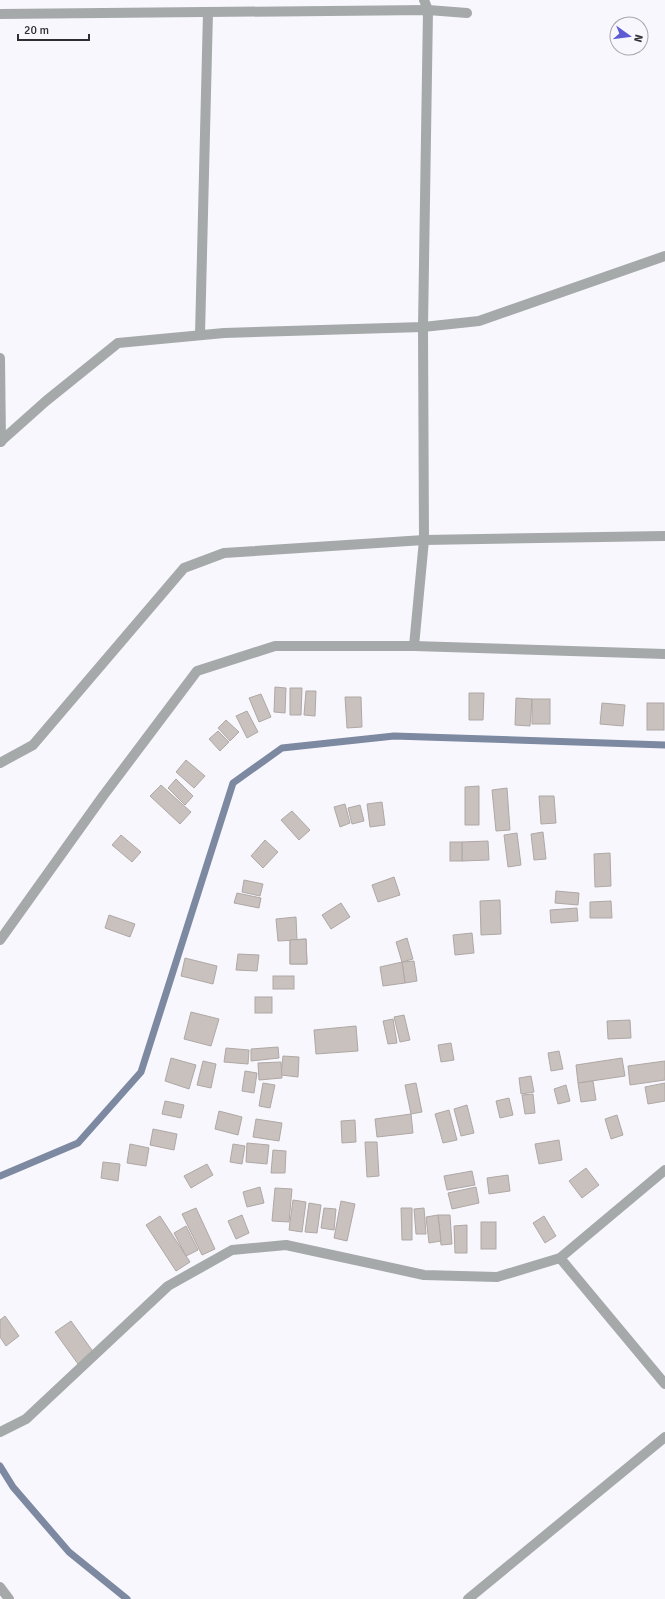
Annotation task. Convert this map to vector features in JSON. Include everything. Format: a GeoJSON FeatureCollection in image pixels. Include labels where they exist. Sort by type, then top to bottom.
{"type":"FeatureCollection","features":[{"type":"Feature","properties":{"kind":"street"},"geometry":{"type":"LineString","coordinates":[[414,646],[424,540],[423,327],[428,10],[424,0]]}},
{"type":"Feature","properties":{"kind":"street"},"geometry":{"type":"LineString","coordinates":[[0,14],[428,10],[467,13]]}},
{"type":"Feature","properties":{"kind":"street"},"geometry":{"type":"LineString","coordinates":[[200,335],[208,12]]}},
{"type":"Feature","properties":{"kind":"street"},"geometry":{"type":"LineString","coordinates":[[0,442],[46,401],[118,343],[200,335],[423,327],[479,321],[665,256]]}},
{"type":"Feature","properties":{"kind":"street"},"geometry":{"type":"LineString","coordinates":[[0,358],[0,442]]}},
{"type":"Feature","properties":{"kind":"street"},"geometry":{"type":"LineString","coordinates":[[0,763],[33,745],[184,568],[224,553],[424,540],[665,536]]}},
{"type":"Feature","properties":{"kind":"street"},"geometry":{"type":"LineString","coordinates":[[0,940],[103,796],[197,672],[276,646],[414,646],[665,654]]}},
{"type":"Feature","properties":{"kind":"street"},"geometry":{"type":"LineString","coordinates":[[0,1432],[26,1419],[168,1286],[232,1250],[286,1245],[424,1275],[497,1277],[560,1258],[665,1170]]}},
{"type":"Feature","properties":{"kind":"street"},"geometry":{"type":"LineString","coordinates":[[560,1258],[665,1384]]}},
{"type":"Feature","properties":{"kind":"street"},"geometry":{"type":"LineString","coordinates":[[468,1599],[665,1437]]}},
{"type":"Feature","properties":{"kind":"street"},"geometry":{"type":"LineString","coordinates":[[0,1587],[10,1599]]}},
{"type":"Feature","properties":{"kind":"building"},"geometry":{"type":"Polygon","coordinates":[[[275,687],[286,688],[285,713],[274,712],[275,687]]]}},
{"type":"Feature","properties":{"kind":"building"},"geometry":{"type":"Polygon","coordinates":[[[290,688],[302,688],[301,715],[290,715],[290,688]]]}},
{"type":"Feature","properties":{"kind":"building"},"geometry":{"type":"Polygon","coordinates":[[[306,691],[316,691],[315,716],[304,715],[306,691]]]}},
{"type":"Feature","properties":{"kind":"building"},"geometry":{"type":"Polygon","coordinates":[[[469,693],[484,693],[483,720],[469,720],[469,693]]]}},
{"type":"Feature","properties":{"kind":"building"},"geometry":{"type":"Polygon","coordinates":[[[261,694],[271,717],[259,722],[249,698],[261,694]]]}},
{"type":"Feature","properties":{"kind":"building"},"geometry":{"type":"Polygon","coordinates":[[[345,697],[361,697],[362,727],[347,728],[345,697]]]}},
{"type":"Feature","properties":{"kind":"building"},"geometry":{"type":"Polygon","coordinates":[[[516,698],[532,699],[530,726],[515,725],[516,698]]]}},
{"type":"Feature","properties":{"kind":"building"},"geometry":{"type":"Polygon","coordinates":[[[532,699],[550,699],[550,724],[532,724],[532,699]]]}},
{"type":"Feature","properties":{"kind":"building"},"geometry":{"type":"Polygon","coordinates":[[[602,703],[625,705],[623,726],[600,724],[602,703]]]}},
{"type":"Feature","properties":{"kind":"building"},"geometry":{"type":"Polygon","coordinates":[[[647,703],[664,703],[664,730],[647,730],[647,703]]]}},
{"type":"Feature","properties":{"kind":"building"},"geometry":{"type":"Polygon","coordinates":[[[247,711],[258,732],[247,738],[236,716],[247,711]]]}},
{"type":"Feature","properties":{"kind":"building"},"geometry":{"type":"Polygon","coordinates":[[[226,720],[239,732],[230,741],[218,728],[226,720]]]}},
{"type":"Feature","properties":{"kind":"building"},"geometry":{"type":"Polygon","coordinates":[[[218,731],[229,742],[220,751],[209,739],[218,731]]]}},
{"type":"Feature","properties":{"kind":"building"},"geometry":{"type":"Polygon","coordinates":[[[186,760],[205,776],[194,788],[176,772],[186,760]]]}},
{"type":"Feature","properties":{"kind":"building"},"geometry":{"type":"Polygon","coordinates":[[[176,779],[193,796],[185,805],[168,788],[176,779]]]}},
{"type":"Feature","properties":{"kind":"building"},"geometry":{"type":"Polygon","coordinates":[[[161,785],[191,812],[180,824],[150,796],[161,785]]]}},
{"type":"Feature","properties":{"kind":"building"},"geometry":{"type":"Polygon","coordinates":[[[479,786],[479,825],[465,825],[465,787],[479,786]]]}},
{"type":"Feature","properties":{"kind":"building"},"geometry":{"type":"Polygon","coordinates":[[[507,788],[510,830],[496,831],[492,790],[507,788]]]}},
{"type":"Feature","properties":{"kind":"building"},"geometry":{"type":"Polygon","coordinates":[[[539,796],[554,796],[556,823],[541,824],[539,796]]]}},
{"type":"Feature","properties":{"kind":"building"},"geometry":{"type":"Polygon","coordinates":[[[382,802],[385,825],[370,827],[367,804],[382,802]]]}},
{"type":"Feature","properties":{"kind":"building"},"geometry":{"type":"Polygon","coordinates":[[[345,804],[350,823],[340,827],[334,807],[345,804]]]}},
{"type":"Feature","properties":{"kind":"building"},"geometry":{"type":"Polygon","coordinates":[[[360,805],[364,821],[352,824],[348,808],[360,805]]]}},
{"type":"Feature","properties":{"kind":"building"},"geometry":{"type":"Polygon","coordinates":[[[292,811],[310,830],[299,840],[281,820],[292,811]]]}},
{"type":"Feature","properties":{"kind":"building"},"geometry":{"type":"Polygon","coordinates":[[[543,832],[546,859],[534,860],[531,834],[543,832]]]}},
{"type":"Feature","properties":{"kind":"building"},"geometry":{"type":"Polygon","coordinates":[[[517,833],[521,865],[508,867],[504,835],[517,833]]]}},
{"type":"Feature","properties":{"kind":"building"},"geometry":{"type":"Polygon","coordinates":[[[121,835],[141,852],[132,862],[112,845],[121,835]]]}},
{"type":"Feature","properties":{"kind":"building"},"geometry":{"type":"Polygon","coordinates":[[[265,840],[278,852],[263,868],[251,856],[265,840]]]}},
{"type":"Feature","properties":{"kind":"building"},"geometry":{"type":"Polygon","coordinates":[[[488,841],[489,860],[462,861],[462,842],[488,841]]]}},
{"type":"Feature","properties":{"kind":"building"},"geometry":{"type":"Polygon","coordinates":[[[450,842],[462,842],[462,861],[450,861],[450,842]]]}},
{"type":"Feature","properties":{"kind":"building"},"geometry":{"type":"Polygon","coordinates":[[[610,853],[611,886],[595,887],[594,854],[610,853]]]}},
{"type":"Feature","properties":{"kind":"building"},"geometry":{"type":"Polygon","coordinates":[[[394,877],[400,895],[378,902],[372,885],[394,877]]]}},
{"type":"Feature","properties":{"kind":"building"},"geometry":{"type":"Polygon","coordinates":[[[244,880],[263,884],[260,896],[242,892],[244,880]]]}},
{"type":"Feature","properties":{"kind":"building"},"geometry":{"type":"Polygon","coordinates":[[[556,891],[579,893],[578,905],[555,903],[556,891]]]}},
{"type":"Feature","properties":{"kind":"building"},"geometry":{"type":"Polygon","coordinates":[[[237,893],[261,898],[259,908],[234,903],[237,893]]]}},
{"type":"Feature","properties":{"kind":"building"},"geometry":{"type":"Polygon","coordinates":[[[500,900],[501,934],[481,935],[480,901],[500,900]]]}},
{"type":"Feature","properties":{"kind":"building"},"geometry":{"type":"Polygon","coordinates":[[[611,901],[612,918],[590,918],[590,902],[611,901]]]}},
{"type":"Feature","properties":{"kind":"building"},"geometry":{"type":"Polygon","coordinates":[[[341,903],[350,917],[331,929],[322,915],[341,903]]]}},
{"type":"Feature","properties":{"kind":"building"},"geometry":{"type":"Polygon","coordinates":[[[577,908],[578,921],[551,923],[550,910],[577,908]]]}},
{"type":"Feature","properties":{"kind":"building"},"geometry":{"type":"Polygon","coordinates":[[[109,915],[135,924],[130,937],[105,928],[109,915]]]}},
{"type":"Feature","properties":{"kind":"building"},"geometry":{"type":"Polygon","coordinates":[[[296,917],[297,940],[278,941],[276,919],[296,917]]]}},
{"type":"Feature","properties":{"kind":"building"},"geometry":{"type":"Polygon","coordinates":[[[472,933],[474,953],[455,955],[453,935],[472,933]]]}},
{"type":"Feature","properties":{"kind":"building"},"geometry":{"type":"Polygon","coordinates":[[[407,938],[413,959],[402,962],[396,942],[407,938]]]}},
{"type":"Feature","properties":{"kind":"building"},"geometry":{"type":"Polygon","coordinates":[[[306,939],[307,964],[290,964],[290,940],[306,939]]]}},
{"type":"Feature","properties":{"kind":"building"},"geometry":{"type":"Polygon","coordinates":[[[306,939],[307,964],[290,964],[290,940],[306,939]]]}},
{"type":"Feature","properties":{"kind":"building"},"geometry":{"type":"Polygon","coordinates":[[[238,954],[259,955],[257,971],[236,970],[238,954]]]}},
{"type":"Feature","properties":{"kind":"building"},"geometry":{"type":"Polygon","coordinates":[[[185,958],[217,966],[213,984],[181,976],[185,958]]]}},
{"type":"Feature","properties":{"kind":"building"},"geometry":{"type":"Polygon","coordinates":[[[414,961],[417,981],[405,983],[402,962],[414,961]]]}},
{"type":"Feature","properties":{"kind":"building"},"geometry":{"type":"Polygon","coordinates":[[[402,962],[405,983],[383,986],[380,967],[402,962]]]}},
{"type":"Feature","properties":{"kind":"building"},"geometry":{"type":"Polygon","coordinates":[[[273,976],[294,976],[294,989],[273,989],[273,976]]]}},
{"type":"Feature","properties":{"kind":"building"},"geometry":{"type":"Polygon","coordinates":[[[255,997],[272,997],[272,1013],[255,1013],[255,997]]]}},
{"type":"Feature","properties":{"kind":"building"},"geometry":{"type":"Polygon","coordinates":[[[191,1012],[219,1019],[211,1046],[184,1039],[191,1012]]]}},
{"type":"Feature","properties":{"kind":"building"},"geometry":{"type":"Polygon","coordinates":[[[404,1015],[410,1040],[400,1042],[394,1017],[404,1015]]]}},
{"type":"Feature","properties":{"kind":"building"},"geometry":{"type":"Polygon","coordinates":[[[393,1019],[397,1043],[388,1044],[383,1021],[393,1019]]]}},
{"type":"Feature","properties":{"kind":"building"},"geometry":{"type":"Polygon","coordinates":[[[630,1020],[631,1038],[608,1039],[607,1021],[630,1020]]]}},
{"type":"Feature","properties":{"kind":"building"},"geometry":{"type":"Polygon","coordinates":[[[356,1026],[358,1051],[316,1054],[314,1030],[356,1026]]]}},
{"type":"Feature","properties":{"kind":"building"},"geometry":{"type":"Polygon","coordinates":[[[451,1043],[454,1060],[441,1062],[438,1045],[451,1043]]]}},
{"type":"Feature","properties":{"kind":"building"},"geometry":{"type":"Polygon","coordinates":[[[278,1047],[279,1058],[251,1061],[251,1049],[278,1047]]]}},
{"type":"Feature","properties":{"kind":"building"},"geometry":{"type":"Polygon","coordinates":[[[226,1048],[249,1050],[248,1064],[224,1062],[226,1048]]]}},
{"type":"Feature","properties":{"kind":"building"},"geometry":{"type":"Polygon","coordinates":[[[559,1051],[563,1069],[551,1071],[548,1053],[559,1051]]]}},
{"type":"Feature","properties":{"kind":"building"},"geometry":{"type":"Polygon","coordinates":[[[283,1056],[299,1057],[298,1077],[281,1075],[283,1056]]]}},
{"type":"Feature","properties":{"kind":"building"},"geometry":{"type":"Polygon","coordinates":[[[171,1058],[196,1065],[189,1089],[165,1081],[171,1058]]]}},
{"type":"Feature","properties":{"kind":"building"},"geometry":{"type":"Polygon","coordinates":[[[622,1058],[625,1076],[578,1083],[576,1065],[622,1058]]]}},
{"type":"Feature","properties":{"kind":"building"},"geometry":{"type":"Polygon","coordinates":[[[203,1061],[216,1064],[211,1088],[197,1085],[203,1061]]]}},
{"type":"Feature","properties":{"kind":"building"},"geometry":{"type":"Polygon","coordinates":[[[665,1061],[665,1080],[630,1085],[628,1066],[665,1061]]]}},
{"type":"Feature","properties":{"kind":"building"},"geometry":{"type":"Polygon","coordinates":[[[281,1062],[282,1078],[259,1080],[258,1063],[281,1062]]]}},
{"type":"Feature","properties":{"kind":"building"},"geometry":{"type":"Polygon","coordinates":[[[245,1071],[257,1073],[254,1093],[242,1091],[245,1071]]]}},
{"type":"Feature","properties":{"kind":"building"},"geometry":{"type":"Polygon","coordinates":[[[531,1076],[534,1092],[521,1094],[519,1078],[531,1076]]]}},
{"type":"Feature","properties":{"kind":"building"},"geometry":{"type":"Polygon","coordinates":[[[593,1081],[596,1100],[581,1102],[578,1083],[593,1081]]]}},
{"type":"Feature","properties":{"kind":"building"},"geometry":{"type":"Polygon","coordinates":[[[263,1083],[275,1085],[270,1108],[259,1106],[263,1083]]]}},
{"type":"Feature","properties":{"kind":"building"},"geometry":{"type":"Polygon","coordinates":[[[416,1083],[422,1112],[411,1114],[405,1085],[416,1083]]]}},
{"type":"Feature","properties":{"kind":"building"},"geometry":{"type":"Polygon","coordinates":[[[665,1083],[665,1101],[648,1104],[645,1087],[665,1083]]]}},
{"type":"Feature","properties":{"kind":"building"},"geometry":{"type":"Polygon","coordinates":[[[566,1085],[570,1101],[558,1104],[554,1089],[566,1085]]]}},
{"type":"Feature","properties":{"kind":"building"},"geometry":{"type":"Polygon","coordinates":[[[533,1094],[535,1113],[525,1114],[522,1095],[533,1094]]]}},
{"type":"Feature","properties":{"kind":"building"},"geometry":{"type":"Polygon","coordinates":[[[509,1098],[513,1115],[500,1118],[496,1101],[509,1098]]]}},
{"type":"Feature","properties":{"kind":"building"},"geometry":{"type":"Polygon","coordinates":[[[165,1101],[184,1105],[181,1118],[162,1114],[165,1101]]]}},
{"type":"Feature","properties":{"kind":"building"},"geometry":{"type":"Polygon","coordinates":[[[467,1105],[474,1133],[461,1136],[454,1109],[467,1105]]]}},
{"type":"Feature","properties":{"kind":"building"},"geometry":{"type":"Polygon","coordinates":[[[449,1110],[457,1140],[443,1143],[435,1114],[449,1110]]]}},
{"type":"Feature","properties":{"kind":"building"},"geometry":{"type":"Polygon","coordinates":[[[219,1111],[242,1117],[238,1135],[215,1129],[219,1111]]]}},
{"type":"Feature","properties":{"kind":"building"},"geometry":{"type":"Polygon","coordinates":[[[411,1114],[413,1133],[377,1137],[375,1119],[411,1114]]]}},
{"type":"Feature","properties":{"kind":"building"},"geometry":{"type":"Polygon","coordinates":[[[617,1115],[623,1135],[611,1139],[605,1119],[617,1115]]]}},
{"type":"Feature","properties":{"kind":"building"},"geometry":{"type":"Polygon","coordinates":[[[256,1119],[282,1123],[279,1141],[253,1137],[256,1119]]]}},
{"type":"Feature","properties":{"kind":"building"},"geometry":{"type":"Polygon","coordinates":[[[355,1120],[356,1142],[342,1143],[341,1121],[355,1120]]]}},
{"type":"Feature","properties":{"kind":"building"},"geometry":{"type":"Polygon","coordinates":[[[153,1129],[177,1134],[174,1150],[150,1145],[153,1129]]]}},
{"type":"Feature","properties":{"kind":"building"},"geometry":{"type":"Polygon","coordinates":[[[559,1140],[562,1160],[539,1164],[535,1144],[559,1140]]]}},
{"type":"Feature","properties":{"kind":"building"},"geometry":{"type":"Polygon","coordinates":[[[365,1142],[377,1142],[379,1176],[367,1177],[365,1142]]]}},
{"type":"Feature","properties":{"kind":"building"},"geometry":{"type":"Polygon","coordinates":[[[247,1143],[269,1145],[267,1164],[246,1162],[247,1143]]]}},
{"type":"Feature","properties":{"kind":"building"},"geometry":{"type":"Polygon","coordinates":[[[130,1144],[149,1148],[146,1166],[127,1163],[130,1144]]]}},
{"type":"Feature","properties":{"kind":"building"},"geometry":{"type":"Polygon","coordinates":[[[233,1144],[245,1146],[242,1164],[230,1162],[233,1144]]]}},
{"type":"Feature","properties":{"kind":"building"},"geometry":{"type":"Polygon","coordinates":[[[273,1150],[286,1151],[285,1173],[271,1173],[273,1150]]]}},
{"type":"Feature","properties":{"kind":"building"},"geometry":{"type":"Polygon","coordinates":[[[103,1162],[120,1164],[118,1181],[101,1178],[103,1162]]]}},
{"type":"Feature","properties":{"kind":"building"},"geometry":{"type":"Polygon","coordinates":[[[207,1164],[213,1175],[191,1188],[184,1176],[207,1164]]]}},
{"type":"Feature","properties":{"kind":"building"},"geometry":{"type":"Polygon","coordinates":[[[586,1168],[599,1185],[582,1198],[569,1181],[586,1168]]]}},
{"type":"Feature","properties":{"kind":"building"},"geometry":{"type":"Polygon","coordinates":[[[472,1171],[475,1185],[447,1190],[444,1176],[472,1171]]]}},
{"type":"Feature","properties":{"kind":"building"},"geometry":{"type":"Polygon","coordinates":[[[508,1175],[510,1191],[489,1194],[487,1178],[508,1175]]]}},
{"type":"Feature","properties":{"kind":"building"},"geometry":{"type":"Polygon","coordinates":[[[260,1187],[264,1203],[247,1207],[243,1192],[260,1187]]]}},
{"type":"Feature","properties":{"kind":"building"},"geometry":{"type":"Polygon","coordinates":[[[476,1187],[479,1203],[452,1209],[448,1193],[476,1187]]]}},
{"type":"Feature","properties":{"kind":"building"},"geometry":{"type":"Polygon","coordinates":[[[275,1188],[292,1189],[289,1222],[272,1221],[275,1188]]]}},
{"type":"Feature","properties":{"kind":"building"},"geometry":{"type":"Polygon","coordinates":[[[293,1200],[306,1202],[302,1232],[289,1230],[293,1200]]]}},
{"type":"Feature","properties":{"kind":"building"},"geometry":{"type":"Polygon","coordinates":[[[341,1201],[355,1204],[347,1241],[334,1238],[341,1201]]]}},
{"type":"Feature","properties":{"kind":"building"},"geometry":{"type":"Polygon","coordinates":[[[309,1203],[321,1205],[317,1233],[305,1232],[309,1203]]]}},
{"type":"Feature","properties":{"kind":"building"},"geometry":{"type":"Polygon","coordinates":[[[196,1208],[215,1249],[202,1255],[182,1214],[196,1208]]]}},
{"type":"Feature","properties":{"kind":"building"},"geometry":{"type":"Polygon","coordinates":[[[324,1208],[336,1209],[334,1230],[321,1228],[324,1208]]]}},
{"type":"Feature","properties":{"kind":"building"},"geometry":{"type":"Polygon","coordinates":[[[401,1208],[412,1208],[412,1240],[402,1240],[401,1208]]]}},
{"type":"Feature","properties":{"kind":"building"},"geometry":{"type":"Polygon","coordinates":[[[424,1208],[426,1234],[416,1234],[414,1209],[424,1208]]]}},
{"type":"Feature","properties":{"kind":"building"},"geometry":{"type":"Polygon","coordinates":[[[242,1215],[249,1233],[236,1239],[228,1221],[242,1215]]]}},
{"type":"Feature","properties":{"kind":"building"},"geometry":{"type":"Polygon","coordinates":[[[438,1215],[450,1215],[452,1244],[441,1245],[438,1215]]]}},
{"type":"Feature","properties":{"kind":"building"},"geometry":{"type":"Polygon","coordinates":[[[438,1215],[441,1241],[429,1243],[426,1217],[438,1215]]]}},
{"type":"Feature","properties":{"kind":"building"},"geometry":{"type":"Polygon","coordinates":[[[160,1216],[190,1262],[176,1271],[146,1225],[160,1216]]]}},
{"type":"Feature","properties":{"kind":"building"},"geometry":{"type":"Polygon","coordinates":[[[544,1216],[556,1236],[545,1243],[533,1223],[544,1216]]]}},
{"type":"Feature","properties":{"kind":"building"},"geometry":{"type":"Polygon","coordinates":[[[481,1222],[496,1222],[496,1249],[481,1249],[481,1222]]]}},
{"type":"Feature","properties":{"kind":"building"},"geometry":{"type":"Polygon","coordinates":[[[467,1225],[467,1253],[455,1253],[454,1226],[467,1225]]]}},
{"type":"Feature","properties":{"kind":"building"},"geometry":{"type":"Polygon","coordinates":[[[186,1226],[198,1250],[186,1256],[174,1233],[186,1226]]]}},
{"type":"Feature","properties":{"kind":"building"},"geometry":{"type":"Polygon","coordinates":[[[5,1316],[19,1336],[6,1346],[0,1337],[0,1320],[5,1316]]]}},
{"type":"Feature","properties":{"kind":"building"},"geometry":{"type":"Polygon","coordinates":[[[71,1321],[94,1353],[78,1364],[55,1332],[71,1321]]]}},
{"type":"Feature","properties":{"kind":"waterway"},"geometry":{"type":"LineString","coordinates":[[0,1176],[78,1143],[141,1072],[233,783],[282,748],[394,736],[665,745]]}},
{"type":"Feature","properties":{"kind":"waterway"},"geometry":{"type":"LineString","coordinates":[[0,1466],[13,1487],[69,1552],[127,1599]]}}]}
